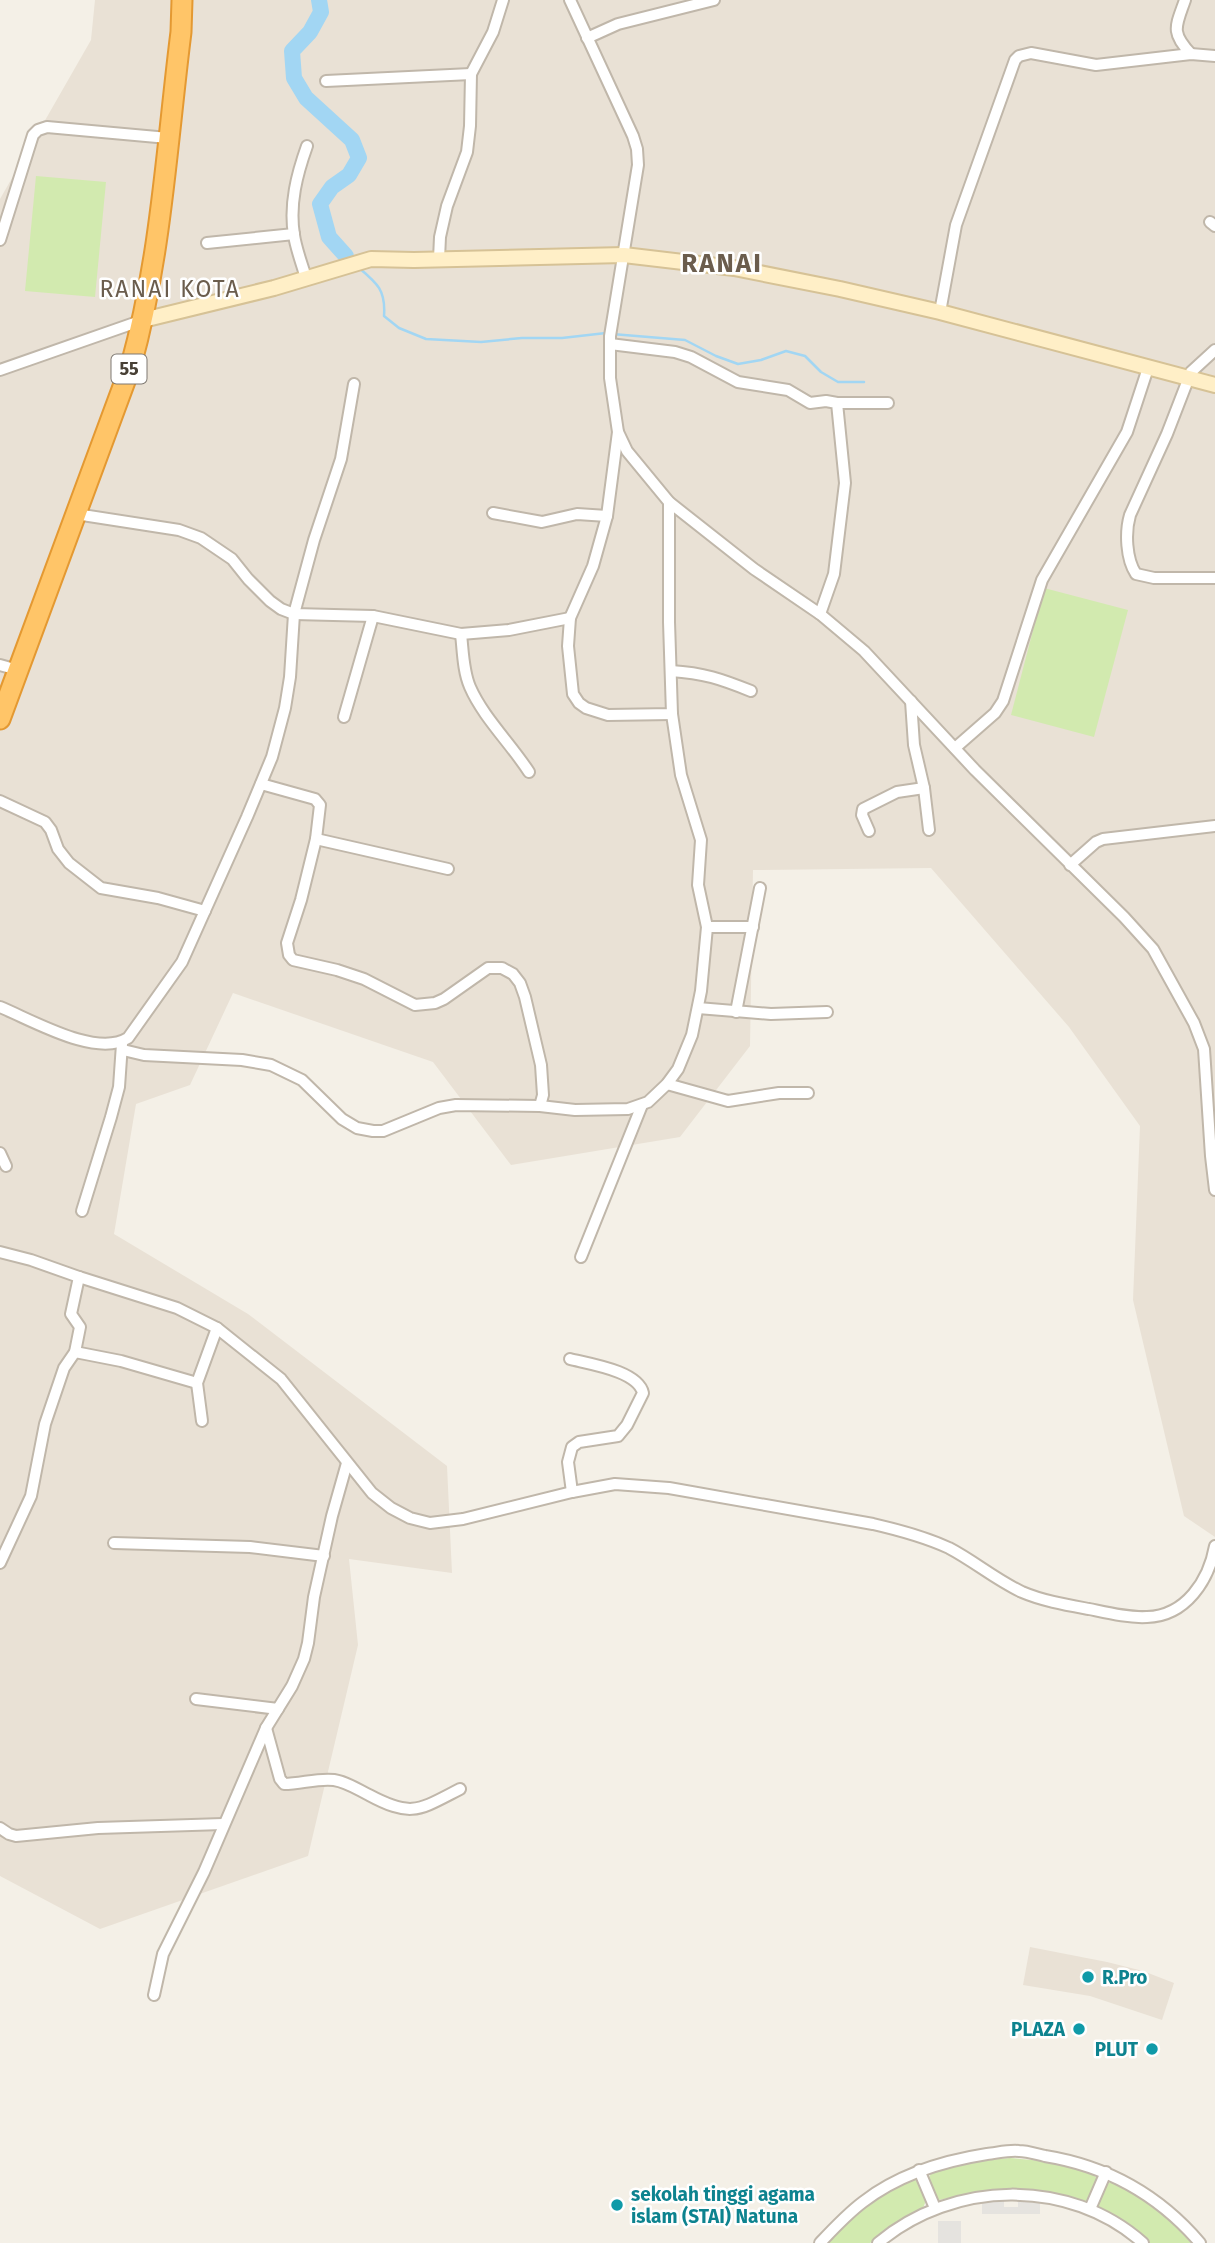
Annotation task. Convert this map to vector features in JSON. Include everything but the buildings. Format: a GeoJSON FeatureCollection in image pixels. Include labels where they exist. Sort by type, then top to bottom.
{"type":"FeatureCollection","features":[{"type":"Feature","properties":{"kind":"highway","name":"55"},"geometry":{"type":"LineString","coordinates":[[0,719],[9,668],[76,514],[131,365],[143,320],[155,250],[181,32],[182,0]]}},
{"type":"Feature","properties":{"kind":"street"},"geometry":{"type":"LineString","coordinates":[[439,259],[440,237],[447,206],[467,152],[471,74],[493,32],[503,0]]}},
{"type":"Feature","properties":{"kind":"street"},"geometry":{"type":"LineString","coordinates":[[570,0],[634,136],[637,149],[638,165],[610,340],[610,378],[618,432],[626,450],[669,502],[754,569],[820,614],[864,651],[955,748],[1153,949],[1194,1023],[1204,1049],[1215,1190]]}},
{"type":"Feature","properties":{"kind":"street"},"geometry":{"type":"LineString","coordinates":[[587,38],[618,24],[714,0]]}},
{"type":"Feature","properties":{"kind":"street"},"geometry":{"type":"LineString","coordinates":[[1185,0],[1176,32],[1180,42],[1191,54]]}},
{"type":"Feature","properties":{"kind":"street"},"geometry":{"type":"LineString","coordinates":[[940,312],[956,225],[1015,60],[1031,53],[1100,65],[1191,54],[1215,57]]}},
{"type":"Feature","properties":{"kind":"street"},"geometry":{"type":"LineString","coordinates":[[326,81],[471,74]]}},
{"type":"Feature","properties":{"kind":"street"},"geometry":{"type":"LineString","coordinates":[[0,240],[33,135],[38,130],[47,127],[168,138]]}},
{"type":"Feature","properties":{"kind":"street"},"geometry":{"type":"LineString","coordinates":[[306,278],[294,234],[297,175],[307,146]]}},
{"type":"Feature","properties":{"kind":"street"},"geometry":{"type":"LineString","coordinates":[[207,243],[294,234]]}},
{"type":"Feature","properties":{"kind":"street"},"geometry":{"type":"LineString","coordinates":[[0,370],[143,320],[217,303],[371,259],[624,255],[734,268],[940,312],[1215,385]]}},
{"type":"Feature","properties":{"kind":"street"},"geometry":{"type":"LineString","coordinates":[[610,340],[691,357],[738,382],[788,390],[810,403],[888,403]]}},
{"type":"Feature","properties":{"kind":"street"},"geometry":{"type":"LineString","coordinates":[[1215,350],[1199,363],[1189,378],[1167,434],[1130,514],[1127,528],[1130,559],[1136,574],[1147,578],[1215,578]]}},
{"type":"Feature","properties":{"kind":"street"},"geometry":{"type":"LineString","coordinates":[[955,748],[995,713],[1003,701],[1042,580],[1127,432],[1148,368]]}},
{"type":"Feature","properties":{"kind":"street"},"geometry":{"type":"LineString","coordinates":[[82,1211],[119,1087],[122,1046],[182,962],[272,757],[290,677],[293,614],[341,459],[354,384]]}},
{"type":"Feature","properties":{"kind":"street"},"geometry":{"type":"LineString","coordinates":[[820,614],[834,574],[845,483],[836,403]]}},
{"type":"Feature","properties":{"kind":"street"},"geometry":{"type":"LineString","coordinates":[[618,432],[607,516],[593,566],[570,618],[568,646],[573,694],[586,708],[608,715],[672,714]]}},
{"type":"Feature","properties":{"kind":"street"},"geometry":{"type":"LineString","coordinates":[[0,1007],[76,1039],[122,1046],[144,1055],[243,1060],[271,1065],[302,1080],[342,1119],[357,1128],[373,1131],[383,1131],[446,1106],[540,1106],[575,1110],[628,1109],[642,1105],[667,1084],[685,1054],[698,1008],[707,927],[698,885],[701,840],[681,775],[672,714],[668,583],[669,502]]}},
{"type":"Feature","properties":{"kind":"street"},"geometry":{"type":"LineString","coordinates":[[493,513],[542,522],[577,514],[607,516]]}},
{"type":"Feature","properties":{"kind":"street"},"geometry":{"type":"LineString","coordinates":[[76,514],[180,530],[201,538],[232,559],[270,600],[293,614],[373,616],[461,634],[509,630],[570,618]]}},
{"type":"Feature","properties":{"kind":"street"},"geometry":{"type":"LineString","coordinates":[[344,717],[373,616]]}},
{"type":"Feature","properties":{"kind":"street"},"geometry":{"type":"LineString","coordinates":[[461,634],[470,687],[484,712],[514,747],[529,772]]}},
{"type":"Feature","properties":{"kind":"street"},"geometry":{"type":"LineString","coordinates":[[671,671],[715,676],[751,691]]}},
{"type":"Feature","properties":{"kind":"street"},"geometry":{"type":"LineString","coordinates":[[911,701],[914,746],[924,788],[929,830]]}},
{"type":"Feature","properties":{"kind":"street"},"geometry":{"type":"LineString","coordinates":[[261,784],[315,799],[320,805],[317,839],[287,943],[289,955],[293,960],[364,979],[415,1005],[444,999],[488,968],[502,968],[513,974],[525,997],[541,1065],[543,1088],[540,1106]]}},
{"type":"Feature","properties":{"kind":"street"},"geometry":{"type":"LineString","coordinates":[[869,831],[862,817],[863,809],[897,792],[924,788]]}},
{"type":"Feature","properties":{"kind":"street"},"geometry":{"type":"LineString","coordinates":[[0,801],[45,822],[58,849],[69,863],[101,888],[158,898],[205,911]]}},
{"type":"Feature","properties":{"kind":"street"},"geometry":{"type":"LineString","coordinates":[[1070,865],[1103,839],[1215,825]]}},
{"type":"Feature","properties":{"kind":"street"},"geometry":{"type":"LineString","coordinates":[[317,839],[448,869]]}},
{"type":"Feature","properties":{"kind":"street"},"geometry":{"type":"LineString","coordinates":[[736,1012],[760,888]]}},
{"type":"Feature","properties":{"kind":"street"},"geometry":{"type":"LineString","coordinates":[[707,927],[752,927]]}},
{"type":"Feature","properties":{"kind":"street"},"geometry":{"type":"LineString","coordinates":[[698,1008],[771,1014],[827,1012]]}},
{"type":"Feature","properties":{"kind":"street"},"geometry":{"type":"LineString","coordinates":[[667,1084],[728,1101],[779,1093],[808,1093]]}},
{"type":"Feature","properties":{"kind":"street"},"geometry":{"type":"LineString","coordinates":[[581,1257],[642,1105]]}},
{"type":"Feature","properties":{"kind":"street"},"geometry":{"type":"LineString","coordinates":[[0,1153],[6,1166]]}},
{"type":"Feature","properties":{"kind":"street"},"geometry":{"type":"LineString","coordinates":[[0,1252],[177,1308],[217,1328],[281,1379],[372,1493],[410,1518],[430,1523],[463,1519],[615,1483],[669,1489],[873,1524],[929,1539],[1023,1592],[1069,1606],[1138,1617],[1157,1616],[1181,1606],[1201,1584],[1214,1551]]}},
{"type":"Feature","properties":{"kind":"street"},"geometry":{"type":"LineString","coordinates":[[0,1563],[31,1496],[45,1424],[64,1368],[75,1352],[80,1327],[71,1314],[79,1278]]}},
{"type":"Feature","properties":{"kind":"street"},"geometry":{"type":"LineString","coordinates":[[202,1422],[197,1383],[217,1328]]}},
{"type":"Feature","properties":{"kind":"street"},"geometry":{"type":"LineString","coordinates":[[75,1352],[197,1383]]}},
{"type":"Feature","properties":{"kind":"street"},"geometry":{"type":"LineString","coordinates":[[570,1359],[622,1373],[638,1382],[643,1393],[627,1425],[618,1436],[579,1442],[572,1447],[568,1462],[572,1492]]}},
{"type":"Feature","properties":{"kind":"street"},"geometry":{"type":"LineString","coordinates":[[154,1995],[163,1954],[204,1872],[266,1728],[292,1686],[304,1659],[314,1597],[347,1463]]}},
{"type":"Feature","properties":{"kind":"street"},"geometry":{"type":"LineString","coordinates":[[114,1543],[250,1548],[324,1556]]}},
{"type":"Feature","properties":{"kind":"street"},"geometry":{"type":"LineString","coordinates":[[196,1699],[278,1709]]}},
{"type":"Feature","properties":{"kind":"street"},"geometry":{"type":"LineString","coordinates":[[266,1728],[280,1779],[284,1784],[316,1780],[348,1783],[401,1810],[411,1810],[460,1789]]}},
{"type":"Feature","properties":{"kind":"street"},"geometry":{"type":"LineString","coordinates":[[0,1828],[16,1836],[98,1828],[223,1825]]}},
{"type":"Feature","properties":{"kind":"street"},"geometry":{"type":"LineString","coordinates":[[820,2243],[863,2202],[890,2184],[919,2170],[956,2159],[1018,2151],[1070,2160],[1106,2172],[1135,2186],[1162,2204],[1200,2243]]}},
{"type":"Feature","properties":{"kind":"street"},"geometry":{"type":"LineString","coordinates":[[919,2170],[935,2208]]}},
{"type":"Feature","properties":{"kind":"street"},"geometry":{"type":"LineString","coordinates":[[1090,2210],[1106,2172]]}},
{"type":"Feature","properties":{"kind":"street"},"geometry":{"type":"LineString","coordinates":[[878,2243],[912,2219],[935,2208],[984,2196],[1014,2194],[1043,2196],[1090,2210],[1114,2222],[1143,2243]]}},
{"type":"Feature","properties":{"kind":"shaded area"},"geometry":{"type":"Polygon","coordinates":[[[95,0],[1215,0],[1215,1537],[1184,1516],[1133,1300],[1140,1126],[1069,1027],[931,868],[753,870],[750,1046],[680,1137],[511,1165],[433,1062],[233,993],[190,1085],[136,1104],[114,1234],[248,1314],[447,1466],[452,1573],[349,1559],[358,1645],[308,1856],[100,1929],[0,1876],[0,199],[91,40],[95,0]]]}},
{"type":"Feature","properties":{"kind":"shaded area"},"geometry":{"type":"Polygon","coordinates":[[[1030,1947],[1143,1971],[1174,1983],[1162,2020],[1090,1996],[1023,1985],[1030,1947]]]}},
{"type":"Feature","properties":{"kind":"shaded area"},"geometry":{"type":"Polygon","coordinates":[[[982,2201],[1004,2201],[1004,2207],[1018,2207],[1018,2201],[1040,2201],[1040,2214],[982,2214],[982,2201]]]}},
{"type":"Feature","properties":{"kind":"shaded area"},"geometry":{"type":"Polygon","coordinates":[[[938,2221],[961,2221],[961,2243],[938,2243],[938,2221]]]}},
{"type":"Feature","properties":{"kind":"green space"},"geometry":{"type":"Polygon","coordinates":[[[36,176],[106,182],[95,297],[25,291],[36,176]]]}},
{"type":"Feature","properties":{"kind":"green space"},"geometry":{"type":"Polygon","coordinates":[[[1044,588],[1128,610],[1094,737],[1011,715],[1044,588]]]}},
{"type":"Feature","properties":{"kind":"green space"},"geometry":{"type":"Polygon","coordinates":[[[1010,2158],[1071,2166],[1092,2174],[1098,2180],[1088,2201],[1082,2202],[1048,2193],[1007,2189],[986,2190],[939,2200],[935,2198],[928,2179],[932,2172],[966,2162],[1010,2158]]]}},
{"type":"Feature","properties":{"kind":"green space"},"geometry":{"type":"Polygon","coordinates":[[[915,2179],[927,2198],[923,2208],[870,2243],[827,2243],[855,2214],[879,2196],[903,2182],[915,2179]]]}},
{"type":"Feature","properties":{"kind":"green space"},"geometry":{"type":"Polygon","coordinates":[[[1113,2182],[1155,2209],[1191,2243],[1149,2243],[1106,2214],[1097,2204],[1105,2184],[1113,2182]]]}},
{"type":"Feature","properties":{"kind":"waterway"},"geometry":{"type":"LineString","coordinates":[[319,0],[321,12],[310,32],[292,51],[294,78],[306,98],[352,140],[359,158],[349,175],[332,187],[320,204],[329,237],[346,256]]}},
{"type":"Feature","properties":{"kind":"waterway"},"geometry":{"type":"LineString","coordinates":[[358,267],[382,293],[384,316],[399,328],[426,339],[481,342],[606,333]]}},
{"type":"Feature","properties":{"kind":"waterway"},"geometry":{"type":"LineString","coordinates":[[612,334],[685,340],[738,364],[761,360],[786,351],[805,356],[821,372],[838,382],[864,382]]}},
{"type":"Feature","properties":{"kind":"place","name":"R.Pro"},"geometry":{"type":"Point","coordinates":[1088,1977]}},
{"type":"Feature","properties":{"kind":"place","name":"PLAZA"},"geometry":{"type":"Point","coordinates":[1079,2029]}},
{"type":"Feature","properties":{"kind":"place","name":"PLUT"},"geometry":{"type":"Point","coordinates":[1152,2049]}},
{"type":"Feature","properties":{"kind":"place","name":"sekolah tinggi agama islam (STAI) Natuna"},"geometry":{"type":"Point","coordinates":[617,2205]}},
{"type":"Feature","properties":{"kind":"district","name":"RANAI"},"geometry":{"type":"Point","coordinates":[722,263]}},
{"type":"Feature","properties":{"kind":"district","name":"RANAI KOTA"},"geometry":{"type":"Point","coordinates":[170,289]}}]}
